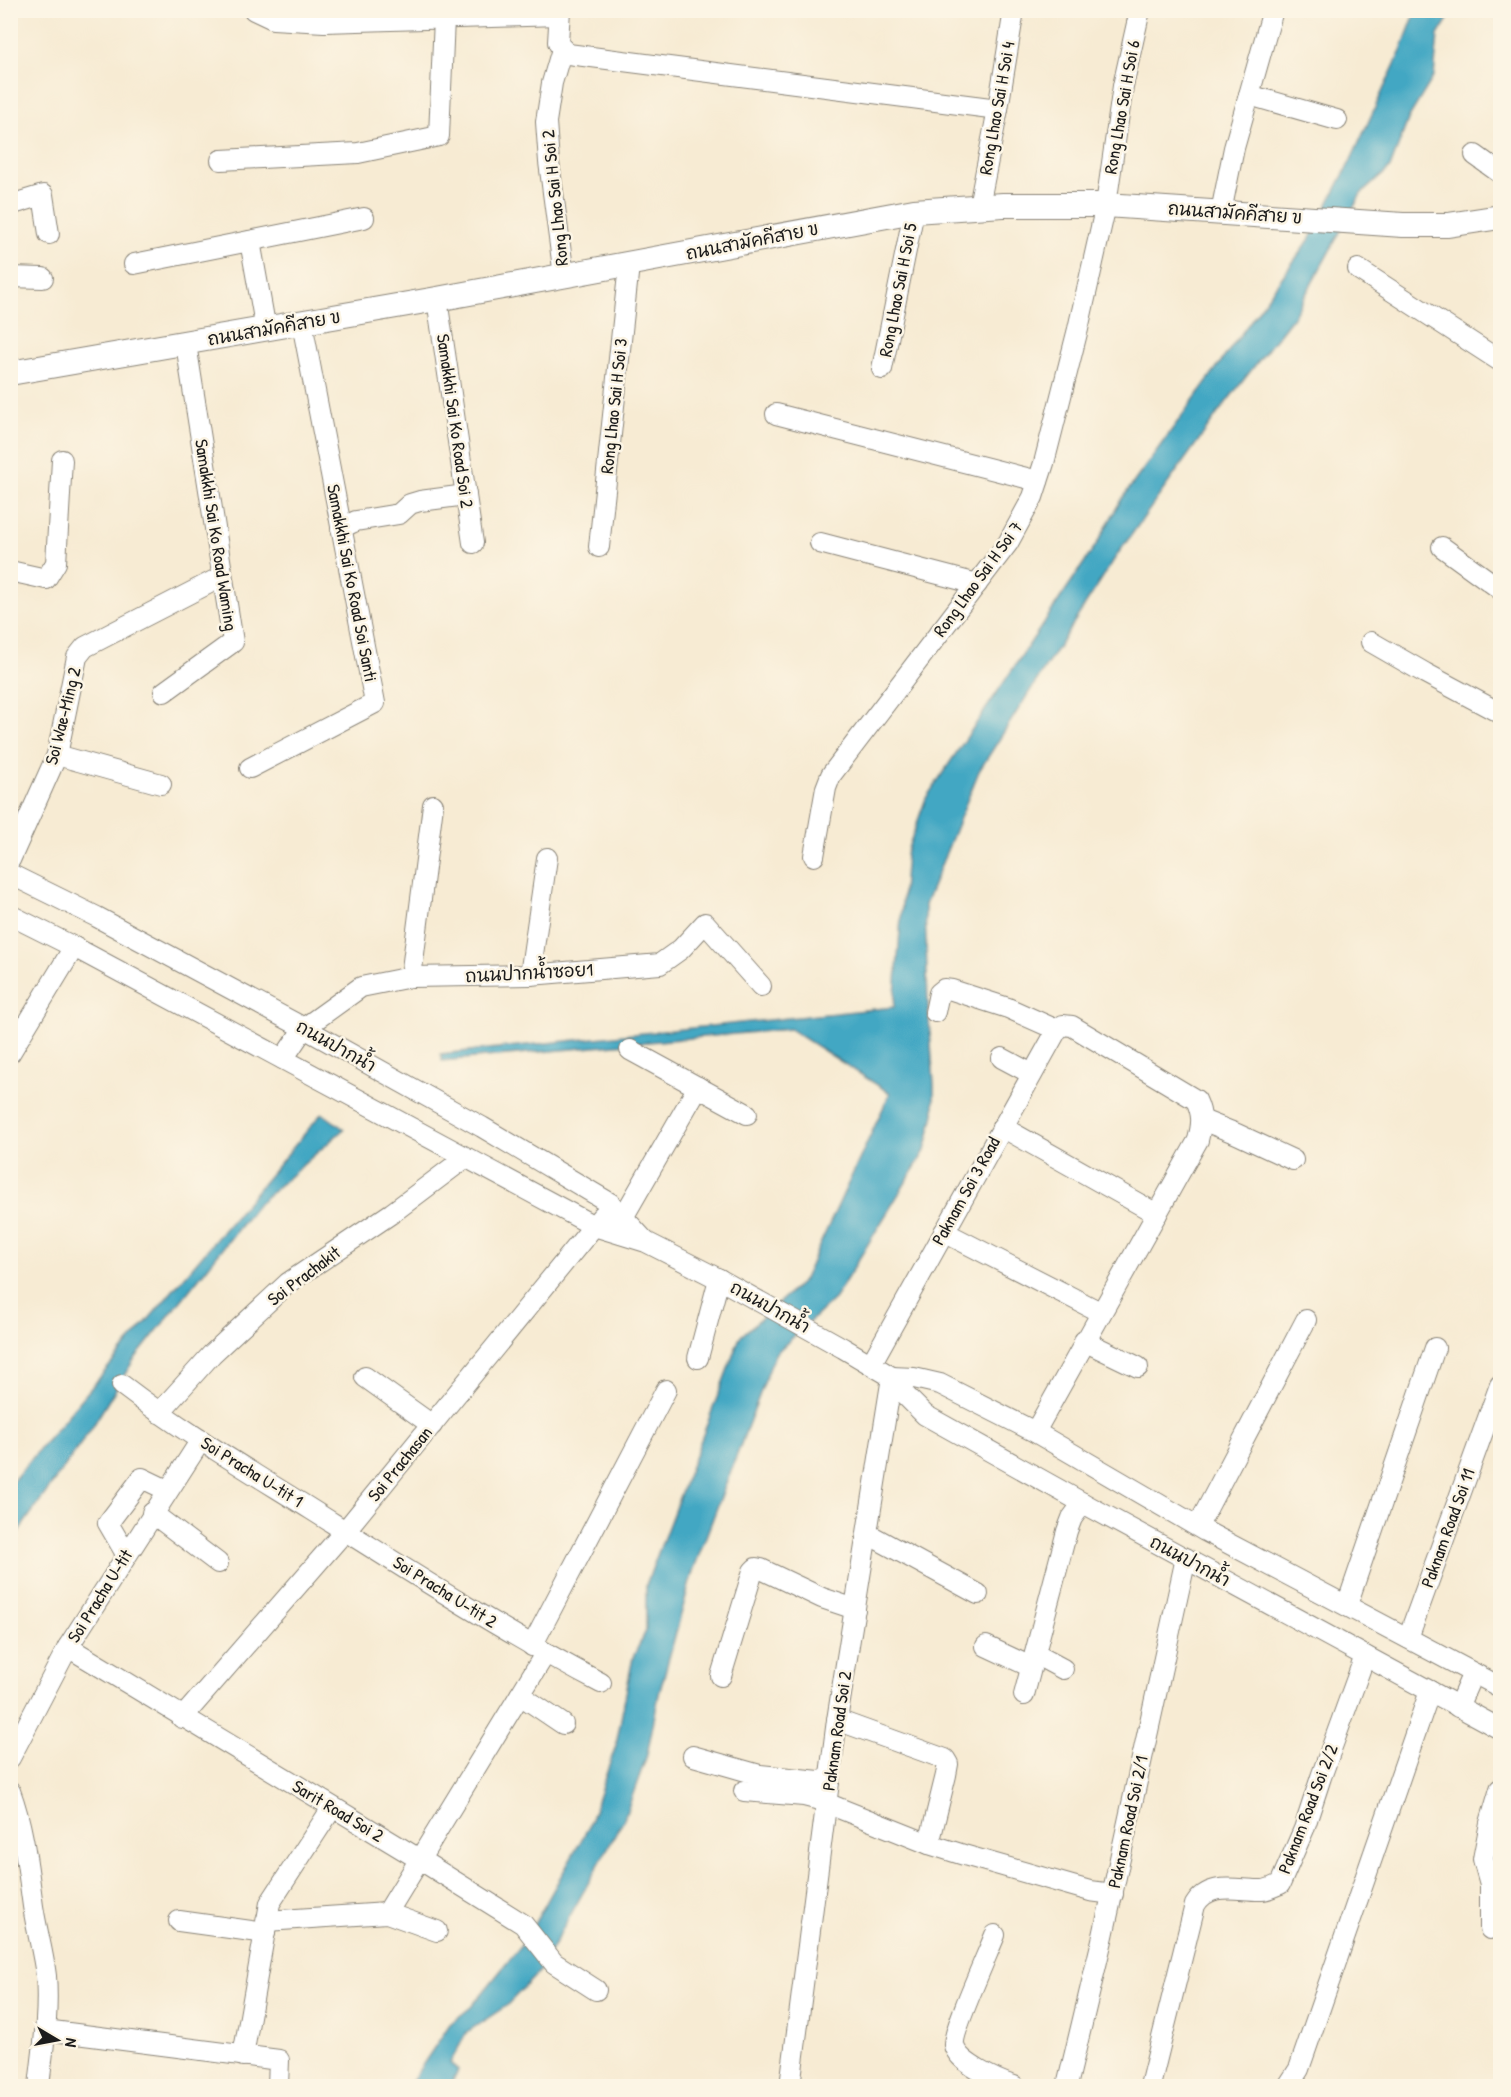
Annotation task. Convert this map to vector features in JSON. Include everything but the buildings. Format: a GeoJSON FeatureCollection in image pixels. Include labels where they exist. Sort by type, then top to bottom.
{"type":"FeatureCollection","features":[{"type":"Feature","properties":{"kind":"main road","name":"ถนนสามัคคีสาย ข"},"geometry":{"type":"LineString","coordinates":[[10,373],[437,300],[914,211],[979,206],[1106,205],[1403,225],[1448,225],[1500,217]]}},
{"type":"Feature","properties":{"kind":"street"},"geometry":{"type":"LineString","coordinates":[[254,10],[273,19],[324,22],[560,13],[558,42],[568,54],[998,109]]}},
{"type":"Feature","properties":{"kind":"street","name":"Rong Lhao Sai H Soi 4"},"geometry":{"type":"LineString","coordinates":[[979,206],[1014,10]]}},
{"type":"Feature","properties":{"kind":"street","name":"Rong Lhao Sai H Soi 6"},"geometry":{"type":"LineString","coordinates":[[1106,205],[1124,86],[1140,10]]}},
{"type":"Feature","properties":{"kind":"street"},"geometry":{"type":"LineString","coordinates":[[1221,212],[1234,148],[1273,10]]}},
{"type":"Feature","properties":{"kind":"street"},"geometry":{"type":"LineString","coordinates":[[221,160],[358,153],[439,136],[444,18]]}},
{"type":"Feature","properties":{"kind":"street","name":"Rong Lhao Sai H Soi 2"},"geometry":{"type":"LineString","coordinates":[[562,49],[552,83],[546,122],[564,276]]}},
{"type":"Feature","properties":{"kind":"street"},"geometry":{"type":"LineString","coordinates":[[1249,95],[1337,120]]}},
{"type":"Feature","properties":{"kind":"street"},"geometry":{"type":"LineString","coordinates":[[1475,155],[1500,173]]}},
{"type":"Feature","properties":{"kind":"street"},"geometry":{"type":"LineString","coordinates":[[10,205],[43,195],[49,234]]}},
{"type":"Feature","properties":{"kind":"street","name":"Rong Lhao Sai H Soi 7"},"geometry":{"type":"LineString","coordinates":[[814,856],[826,788],[831,775],[1008,543],[1024,516],[1044,464],[1064,389],[1106,205]]}},
{"type":"Feature","properties":{"kind":"street","name":"Rong Lhao Sai H Soi 5"},"geometry":{"type":"LineString","coordinates":[[882,369],[914,211]]}},
{"type":"Feature","properties":{"kind":"street"},"geometry":{"type":"LineString","coordinates":[[134,264],[364,218]]}},
{"type":"Feature","properties":{"kind":"street"},"geometry":{"type":"LineString","coordinates":[[250,241],[266,330]]}},
{"type":"Feature","properties":{"kind":"street","name":"Rong Lhao Sai H Soi 3"},"geometry":{"type":"LineString","coordinates":[[599,547],[629,265]]}},
{"type":"Feature","properties":{"kind":"street"},"geometry":{"type":"LineString","coordinates":[[1358,270],[1500,361]]}},
{"type":"Feature","properties":{"kind":"street"},"geometry":{"type":"LineString","coordinates":[[10,277],[43,278]]}},
{"type":"Feature","properties":{"kind":"street","name":"Samakkhi Sai Ko Road Soi 2"},"geometry":{"type":"LineString","coordinates":[[437,300],[473,543]]}},
{"type":"Feature","properties":{"kind":"street","name":"Samakkhi Sai Ko Road Soi Santi"},"geometry":{"type":"LineString","coordinates":[[250,768],[375,703],[302,323]]}},
{"type":"Feature","properties":{"kind":"street","name":"Samakkhi Sai Ko Road Waming"},"geometry":{"type":"LineString","coordinates":[[164,692],[233,642],[186,344]]}},
{"type":"Feature","properties":{"kind":"street"},"geometry":{"type":"LineString","coordinates":[[776,414],[1038,481]]}},
{"type":"Feature","properties":{"kind":"street"},"geometry":{"type":"LineString","coordinates":[[10,571],[45,579],[56,563],[62,460]]}},
{"type":"Feature","properties":{"kind":"street"},"geometry":{"type":"LineString","coordinates":[[341,528],[356,521],[399,514],[410,504],[420,501],[466,495]]}},
{"type":"Feature","properties":{"kind":"street"},"geometry":{"type":"LineString","coordinates":[[820,543],[977,584]]}},
{"type":"Feature","properties":{"kind":"street"},"geometry":{"type":"LineString","coordinates":[[1442,547],[1500,589]]}},
{"type":"Feature","properties":{"kind":"street","name":"Soi Wae-Ming 2"},"geometry":{"type":"LineString","coordinates":[[10,860],[57,755],[77,657],[85,647],[221,577]]}},
{"type":"Feature","properties":{"kind":"street"},"geometry":{"type":"LineString","coordinates":[[1371,642],[1500,713]]}},
{"type":"Feature","properties":{"kind":"street"},"geometry":{"type":"LineString","coordinates":[[57,755],[161,784]]}},
{"type":"Feature","properties":{"kind":"street"},"geometry":{"type":"LineString","coordinates":[[411,977],[433,805]]}},
{"type":"Feature","properties":{"kind":"street"},"geometry":{"type":"LineString","coordinates":[[530,975],[547,858]]}},
{"type":"Feature","properties":{"kind":"street","name":"ถนนปากน้ำ"},"geometry":{"type":"LineString","coordinates":[[10,874],[97,917],[482,1127],[616,1217],[646,1242],[743,1291],[892,1377],[906,1396],[925,1415],[1500,1729]]}},
{"type":"Feature","properties":{"kind":"street","name":"ถนนปากน้ำ"},"geometry":{"type":"LineString","coordinates":[[10,915],[74,947],[594,1226],[616,1217]]}},
{"type":"Feature","properties":{"kind":"street","name":"ถนนปากนำ้ซอย1"},"geometry":{"type":"LineString","coordinates":[[283,1059],[304,1028],[361,987],[411,977],[530,975],[660,964],[681,949],[705,923],[760,986]]}},
{"type":"Feature","properties":{"kind":"street"},"geometry":{"type":"LineString","coordinates":[[10,1053],[74,947]]}},
{"type":"Feature","properties":{"kind":"street"},"geometry":{"type":"LineString","coordinates":[[935,1012],[939,993],[944,989],[952,990],[1062,1028],[1196,1100],[1202,1113],[1198,1140],[1035,1432]]}},
{"type":"Feature","properties":{"kind":"street","name":"Paknam Soi 3 Road"},"geometry":{"type":"LineString","coordinates":[[870,1364],[1032,1074],[1062,1028]]}},
{"type":"Feature","properties":{"kind":"street"},"geometry":{"type":"LineString","coordinates":[[630,1050],[747,1114]]}},
{"type":"Feature","properties":{"kind":"street"},"geometry":{"type":"LineString","coordinates":[[1002,1058],[1032,1074]]}},
{"type":"Feature","properties":{"kind":"street","name":"Soi Prachasan"},"geometry":{"type":"LineString","coordinates":[[182,1718],[345,1531],[594,1226],[616,1217],[698,1087]]}},
{"type":"Feature","properties":{"kind":"street"},"geometry":{"type":"LineString","coordinates":[[1202,1120],[1257,1142],[1293,1160]]}},
{"type":"Feature","properties":{"kind":"street"},"geometry":{"type":"LineString","coordinates":[[1002,1127],[1157,1214]]}},
{"type":"Feature","properties":{"kind":"street","name":"Soi Prachakit"},"geometry":{"type":"LineString","coordinates":[[159,1413],[212,1354],[288,1283],[392,1213],[465,1158]]}},
{"type":"Feature","properties":{"kind":"street"},"geometry":{"type":"LineString","coordinates":[[944,1232],[1100,1312]]}},
{"type":"Feature","properties":{"kind":"street"},"geometry":{"type":"LineString","coordinates":[[698,1358],[719,1279]]}},
{"type":"Feature","properties":{"kind":"street"},"geometry":{"type":"LineString","coordinates":[[1198,1526],[1306,1320]]}},
{"type":"Feature","properties":{"kind":"street"},"geometry":{"type":"LineString","coordinates":[[1084,1341],[1138,1367]]}},
{"type":"Feature","properties":{"kind":"street"},"geometry":{"type":"LineString","coordinates":[[1347,1605],[1435,1348]]}},
{"type":"Feature","properties":{"kind":"street"},"geometry":{"type":"LineString","coordinates":[[365,1377],[432,1425]]}},
{"type":"Feature","properties":{"kind":"street","name":"ถนนปากน้ำ"},"geometry":{"type":"LineString","coordinates":[[892,1377],[914,1378],[940,1384],[1035,1432],[1198,1526],[1500,1687]]}},
{"type":"Feature","properties":{"kind":"street","name":"Paknam Road Soi 2"},"geometry":{"type":"LineString","coordinates":[[790,2086],[837,1720],[892,1377]]}},
{"type":"Feature","properties":{"kind":"street","name":"Soi Pracha U-tit 1"},"geometry":{"type":"LineString","coordinates":[[123,1385],[159,1413],[345,1531]]}},
{"type":"Feature","properties":{"kind":"street","name":"Paknam Road Soi 11"},"geometry":{"type":"LineString","coordinates":[[1408,1638],[1500,1385]]}},
{"type":"Feature","properties":{"kind":"street"},"geometry":{"type":"LineString","coordinates":[[387,1913],[520,1695],[539,1650],[666,1390]]}},
{"type":"Feature","properties":{"kind":"street","name":"Soi Pracha U-tit"},"geometry":{"type":"LineString","coordinates":[[10,1758],[68,1647],[201,1440]]}},
{"type":"Feature","properties":{"kind":"street"},"geometry":{"type":"LineString","coordinates":[[126,1554],[108,1523],[142,1478],[167,1490]]}},
{"type":"Feature","properties":{"kind":"street"},"geometry":{"type":"LineString","coordinates":[[1024,1695],[1067,1532],[1072,1518],[1083,1503]]}},
{"type":"Feature","properties":{"kind":"street"},"geometry":{"type":"LineString","coordinates":[[152,1513],[218,1563]]}},
{"type":"Feature","properties":{"kind":"street","name":"Soi Pracha U-tit 2"},"geometry":{"type":"LineString","coordinates":[[345,1531],[539,1650],[601,1683]]}},
{"type":"Feature","properties":{"kind":"street"},"geometry":{"type":"LineString","coordinates":[[868,1534],[978,1594]]}},
{"type":"Feature","properties":{"kind":"street","name":"Paknam Road Soi 2/1"},"geometry":{"type":"LineString","coordinates":[[1067,2086],[1113,1894],[1186,1558]]}},
{"type":"Feature","properties":{"kind":"street"},"geometry":{"type":"LineString","coordinates":[[721,1676],[753,1571],[756,1568],[822,1598],[855,1609]]}},
{"type":"Feature","properties":{"kind":"street"},"geometry":{"type":"LineString","coordinates":[[986,1646],[1063,1669]]}},
{"type":"Feature","properties":{"kind":"street","name":"Sarit Road Soi 2"},"geometry":{"type":"LineString","coordinates":[[68,1647],[523,1924],[554,1963],[596,1990]]}},
{"type":"Feature","properties":{"kind":"street","name":"Paknam Road Soi 2/2"},"geometry":{"type":"LineString","coordinates":[[1150,2086],[1195,1905],[1200,1897],[1211,1891],[1229,1888],[1265,1890],[1280,1884],[1304,1829],[1365,1656]]}},
{"type":"Feature","properties":{"kind":"street"},"geometry":{"type":"LineString","coordinates":[[1458,1707],[1473,1673]]}},
{"type":"Feature","properties":{"kind":"street"},"geometry":{"type":"LineString","coordinates":[[1288,2086],[1299,2068],[1430,1691]]}},
{"type":"Feature","properties":{"kind":"street"},"geometry":{"type":"LineString","coordinates":[[520,1695],[563,1724]]}},
{"type":"Feature","properties":{"kind":"street"},"geometry":{"type":"LineString","coordinates":[[837,1720],[945,1759],[948,1764],[946,1775],[929,1844]]}},
{"type":"Feature","properties":{"kind":"street"},"geometry":{"type":"LineString","coordinates":[[693,1756],[760,1775],[829,1782]]}},
{"type":"Feature","properties":{"kind":"street"},"geometry":{"type":"LineString","coordinates":[[1490,1929],[1490,1884],[1483,1859],[1500,1789]]}},
{"type":"Feature","properties":{"kind":"street"},"geometry":{"type":"LineString","coordinates":[[10,1791],[18,1813],[20,1875],[46,1976],[45,2030],[39,2086]]}},
{"type":"Feature","properties":{"kind":"street"},"geometry":{"type":"LineString","coordinates":[[744,1791],[804,1796],[929,1844],[1018,1872],[1090,1891],[1113,1894]]}},
{"type":"Feature","properties":{"kind":"street"},"geometry":{"type":"LineString","coordinates":[[243,2056],[270,1903],[332,1808]]}},
{"type":"Feature","properties":{"kind":"street"},"geometry":{"type":"LineString","coordinates":[[179,1921],[265,1927],[387,1913],[437,1931]]}},
{"type":"Feature","properties":{"kind":"street"},"geometry":{"type":"LineString","coordinates":[[995,1935],[966,2007],[954,2046],[960,2055],[979,2070],[1014,2086]]}},
{"type":"Feature","properties":{"kind":"street"},"geometry":{"type":"LineString","coordinates":[[45,2030],[279,2060],[278,2086]]}},
{"type":"Feature","properties":{"kind":"water"},"geometry":{"type":"Polygon","coordinates":[[[1416,11],[1453,11],[1438,35],[1434,76],[1409,117],[1390,168],[1361,194],[1295,314],[1221,409],[1117,555],[979,771],[925,905],[934,1114],[925,1151],[835,1298],[775,1354],[693,1571],[659,1694],[647,1755],[624,1819],[538,1973],[506,2006],[467,2032],[450,2063],[458,2070],[450,2086],[410,2086],[450,2024],[471,2007],[524,1942],[588,1828],[616,1745],[633,1657],[646,1631],[646,1585],[740,1337],[803,1281],[890,1093],[790,1029],[442,1061],[441,1054],[894,1007],[906,854],[926,798],[1098,542],[1121,500],[1309,240],[1350,162],[1400,53],[1416,11]]]}},
{"type":"Feature","properties":{"kind":"water"},"geometry":{"type":"Polygon","coordinates":[[[322,1113],[344,1129],[257,1205],[133,1361],[91,1429],[11,1542],[11,1483],[322,1113]]]}}]}
